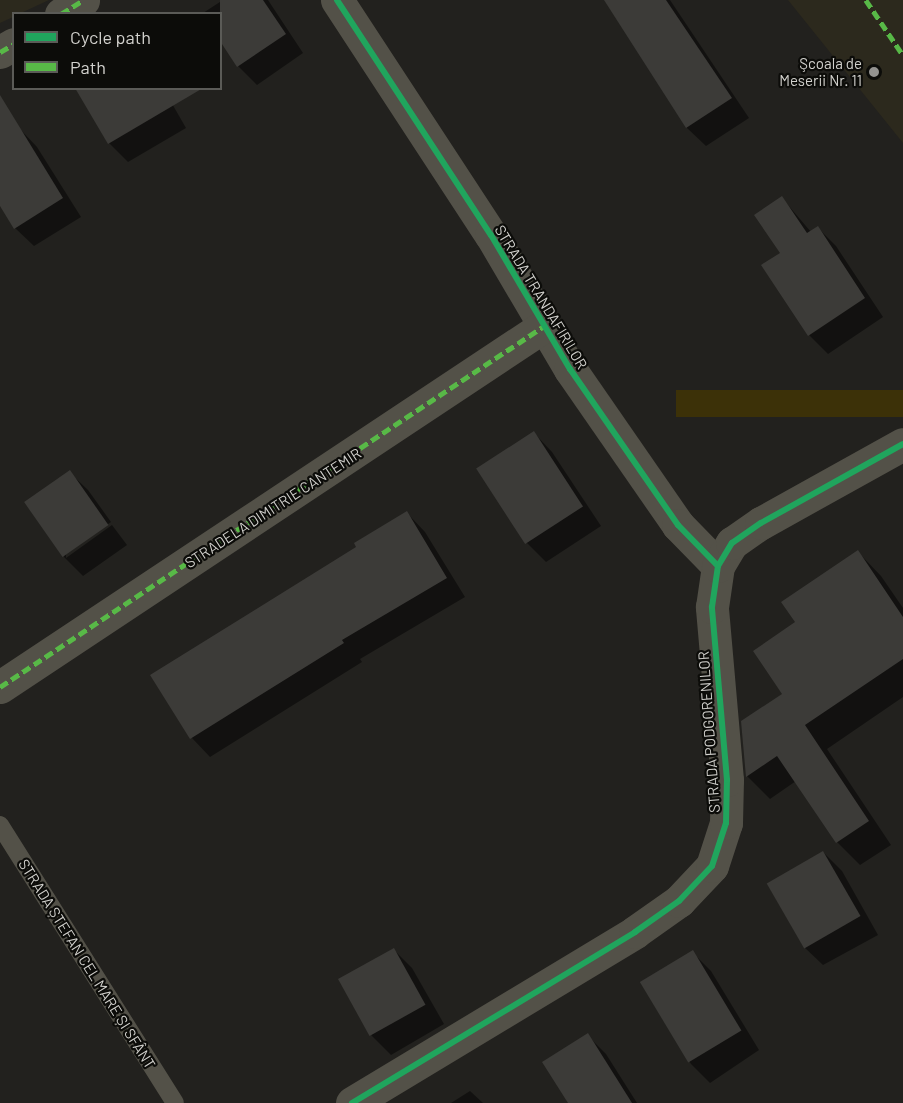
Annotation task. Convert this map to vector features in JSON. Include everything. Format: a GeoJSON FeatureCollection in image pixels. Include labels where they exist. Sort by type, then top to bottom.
{"type":"FeatureCollection","features":[{"type":"Feature","properties":{"kind":"street"},"geometry":{"type":"LineString","coordinates":[[64,12],[82,0]]}},
{"type":"Feature","properties":{"kind":"street","name":"STRADA TRANDAFIRILOR"},"geometry":{"type":"LineString","coordinates":[[337,0],[491,235],[570,369],[678,525],[718,566]]}},
{"type":"Feature","properties":{"kind":"street","name":"STRADELA DIMITRIE CANTEMIR"},"geometry":{"type":"LineString","coordinates":[[0,687],[544,326]]}},
{"type":"Feature","properties":{"kind":"street","name":"STRADA PODGORENILOR"},"geometry":{"type":"LineString","coordinates":[[352,1103],[635,932],[679,901],[711,866],[726,824],[727,780],[712,607],[718,566],[732,543],[761,523],[903,444]]}},
{"type":"Feature","properties":{"kind":"lane","name":"STRADA ȘTEFAN CEL MARE ȘI SFÂNT"},"geometry":{"type":"LineString","coordinates":[[0,825],[175,1103]]}},
{"type":"Feature","properties":{"kind":"shaded area"},"geometry":{"type":"Polygon","coordinates":[[[0,0],[49,0],[23,12],[12,12],[12,17],[0,23],[0,0]]]}},
{"type":"Feature","properties":{"kind":"shaded area","name":"Şcoala de Meserii Nr. 11"},"geometry":{"type":"Polygon","coordinates":[[[788,0],[903,0],[903,143],[788,0]]]}},
{"type":"Feature","properties":{"kind":"shaded area"},"geometry":{"type":"Polygon","coordinates":[[[676,390],[903,390],[903,417],[676,417],[676,390]]]}},
{"type":"Feature","properties":{"kind":"building"},"geometry":{"type":"Polygon","coordinates":[[[220,0],[263,0],[286,34],[237,67],[222,44],[222,12],[220,12],[220,0]]]}},
{"type":"Feature","properties":{"kind":"building"},"geometry":{"type":"Polygon","coordinates":[[[604,0],[666,0],[732,98],[686,128],[604,0]]]}},
{"type":"Feature","properties":{"kind":"building"},"geometry":{"type":"Polygon","coordinates":[[[76,90],[200,90],[108,144],[76,90]]]}},
{"type":"Feature","properties":{"kind":"building"},"geometry":{"type":"Polygon","coordinates":[[[0,95],[63,198],[14,229],[0,206],[0,95]]]}},
{"type":"Feature","properties":{"kind":"building"},"geometry":{"type":"Polygon","coordinates":[[[782,196],[807,233],[818,226],[865,298],[808,336],[761,265],[780,253],[754,215],[782,196]]]}},
{"type":"Feature","properties":{"kind":"building"},"geometry":{"type":"Polygon","coordinates":[[[534,431],[583,506],[525,544],[476,469],[534,431]]]}},
{"type":"Feature","properties":{"kind":"building"},"geometry":{"type":"Polygon","coordinates":[[[70,470],[108,525],[63,557],[24,502],[70,470]]]}},
{"type":"Feature","properties":{"kind":"building"},"geometry":{"type":"Polygon","coordinates":[[[407,511],[447,578],[342,640],[344,643],[190,739],[150,675],[356,547],[354,543],[407,511]]]}},
{"type":"Feature","properties":{"kind":"building"},"geometry":{"type":"Polygon","coordinates":[[[858,550],[903,617],[903,659],[805,725],[869,821],[836,843],[777,756],[746,777],[741,721],[782,694],[753,651],[795,622],[781,602],[858,550]]]}},
{"type":"Feature","properties":{"kind":"building"},"geometry":{"type":"Polygon","coordinates":[[[823,851],[860,916],[804,948],[767,884],[823,851]]]}},
{"type":"Feature","properties":{"kind":"building"},"geometry":{"type":"Polygon","coordinates":[[[394,948],[426,1005],[370,1036],[338,979],[394,948]]]}},
{"type":"Feature","properties":{"kind":"building"},"geometry":{"type":"Polygon","coordinates":[[[693,950],[741,1031],[688,1063],[640,982],[693,950]]]}},
{"type":"Feature","properties":{"kind":"building"},"geometry":{"type":"Polygon","coordinates":[[[588,1033],[632,1103],[568,1103],[542,1062],[588,1033]]]}},
{"type":"Feature","properties":{"kind":"marked path"},"geometry":{"type":"LineString","coordinates":[[64,12],[83,0]]}},
{"type":"Feature","properties":{"kind":"marked path"},"geometry":{"type":"LineString","coordinates":[[866,0],[903,55]]}},
{"type":"Feature","properties":{"kind":"marked path"},"geometry":{"type":"LineString","coordinates":[[0,52],[12,45]]}},
{"type":"Feature","properties":{"kind":"marked path"},"geometry":{"type":"LineString","coordinates":[[0,687],[544,326]]}},
{"type":"Feature","properties":{"kind":"cycle path"},"geometry":{"type":"LineString","coordinates":[[337,0],[491,235],[570,369],[678,525],[718,566]]}},
{"type":"Feature","properties":{"kind":"cycle path"},"geometry":{"type":"LineString","coordinates":[[352,1103],[635,932],[679,901],[712,866],[726,823],[727,780],[712,607],[718,566],[732,543],[761,523],[903,444]]}},
{"type":"Feature","properties":{"kind":"place","name":"Şcoala de Meserii Nr. 11"},"geometry":{"type":"Point","coordinates":[874,72]}}]}
